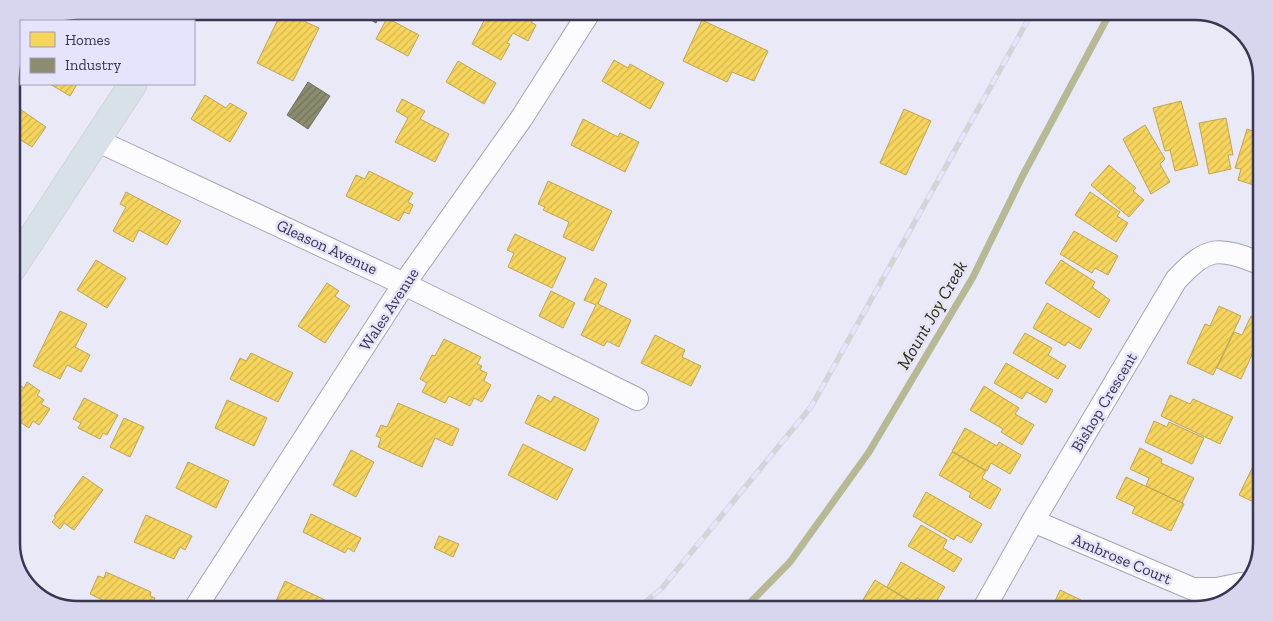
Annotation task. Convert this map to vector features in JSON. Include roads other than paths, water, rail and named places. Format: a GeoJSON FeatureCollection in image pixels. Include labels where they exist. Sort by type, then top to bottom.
{"type":"FeatureCollection","features":[{"type":"Feature","properties":{"kind":"main road"},"geometry":{"type":"LineString","coordinates":[[20,256],[133,85]]}},
{"type":"Feature","properties":{"kind":"street","name":"Wales Avenue"},"geometry":{"type":"LineString","coordinates":[[200,601],[404,284],[516,126],[584,20]]}},
{"type":"Feature","properties":{"kind":"street","name":"Gleason Avenue"},"geometry":{"type":"LineString","coordinates":[[96,140],[404,284],[637,399]]}},
{"type":"Feature","properties":{"kind":"street","name":"Bishop Crescent"},"geometry":{"type":"LineString","coordinates":[[988,601],[1033,521],[1176,280],[1193,262],[1208,253],[1232,252],[1253,260]]}},
{"type":"Feature","properties":{"kind":"street","name":"Ambrose Court"},"geometry":{"type":"LineString","coordinates":[[1033,521],[1193,589],[1217,589],[1235,585]]}},
{"type":"Feature","properties":{"kind":"waterway","name":"Mount Joy Creek"},"geometry":{"type":"LineString","coordinates":[[752,601],[790,562],[869,452],[973,277],[1023,175],[1106,20]]}},
{"type":"Feature","properties":{"kind":"railway"},"geometry":{"type":"LineString","coordinates":[[647,601],[662,588],[811,407],[1028,20]]}}]}
